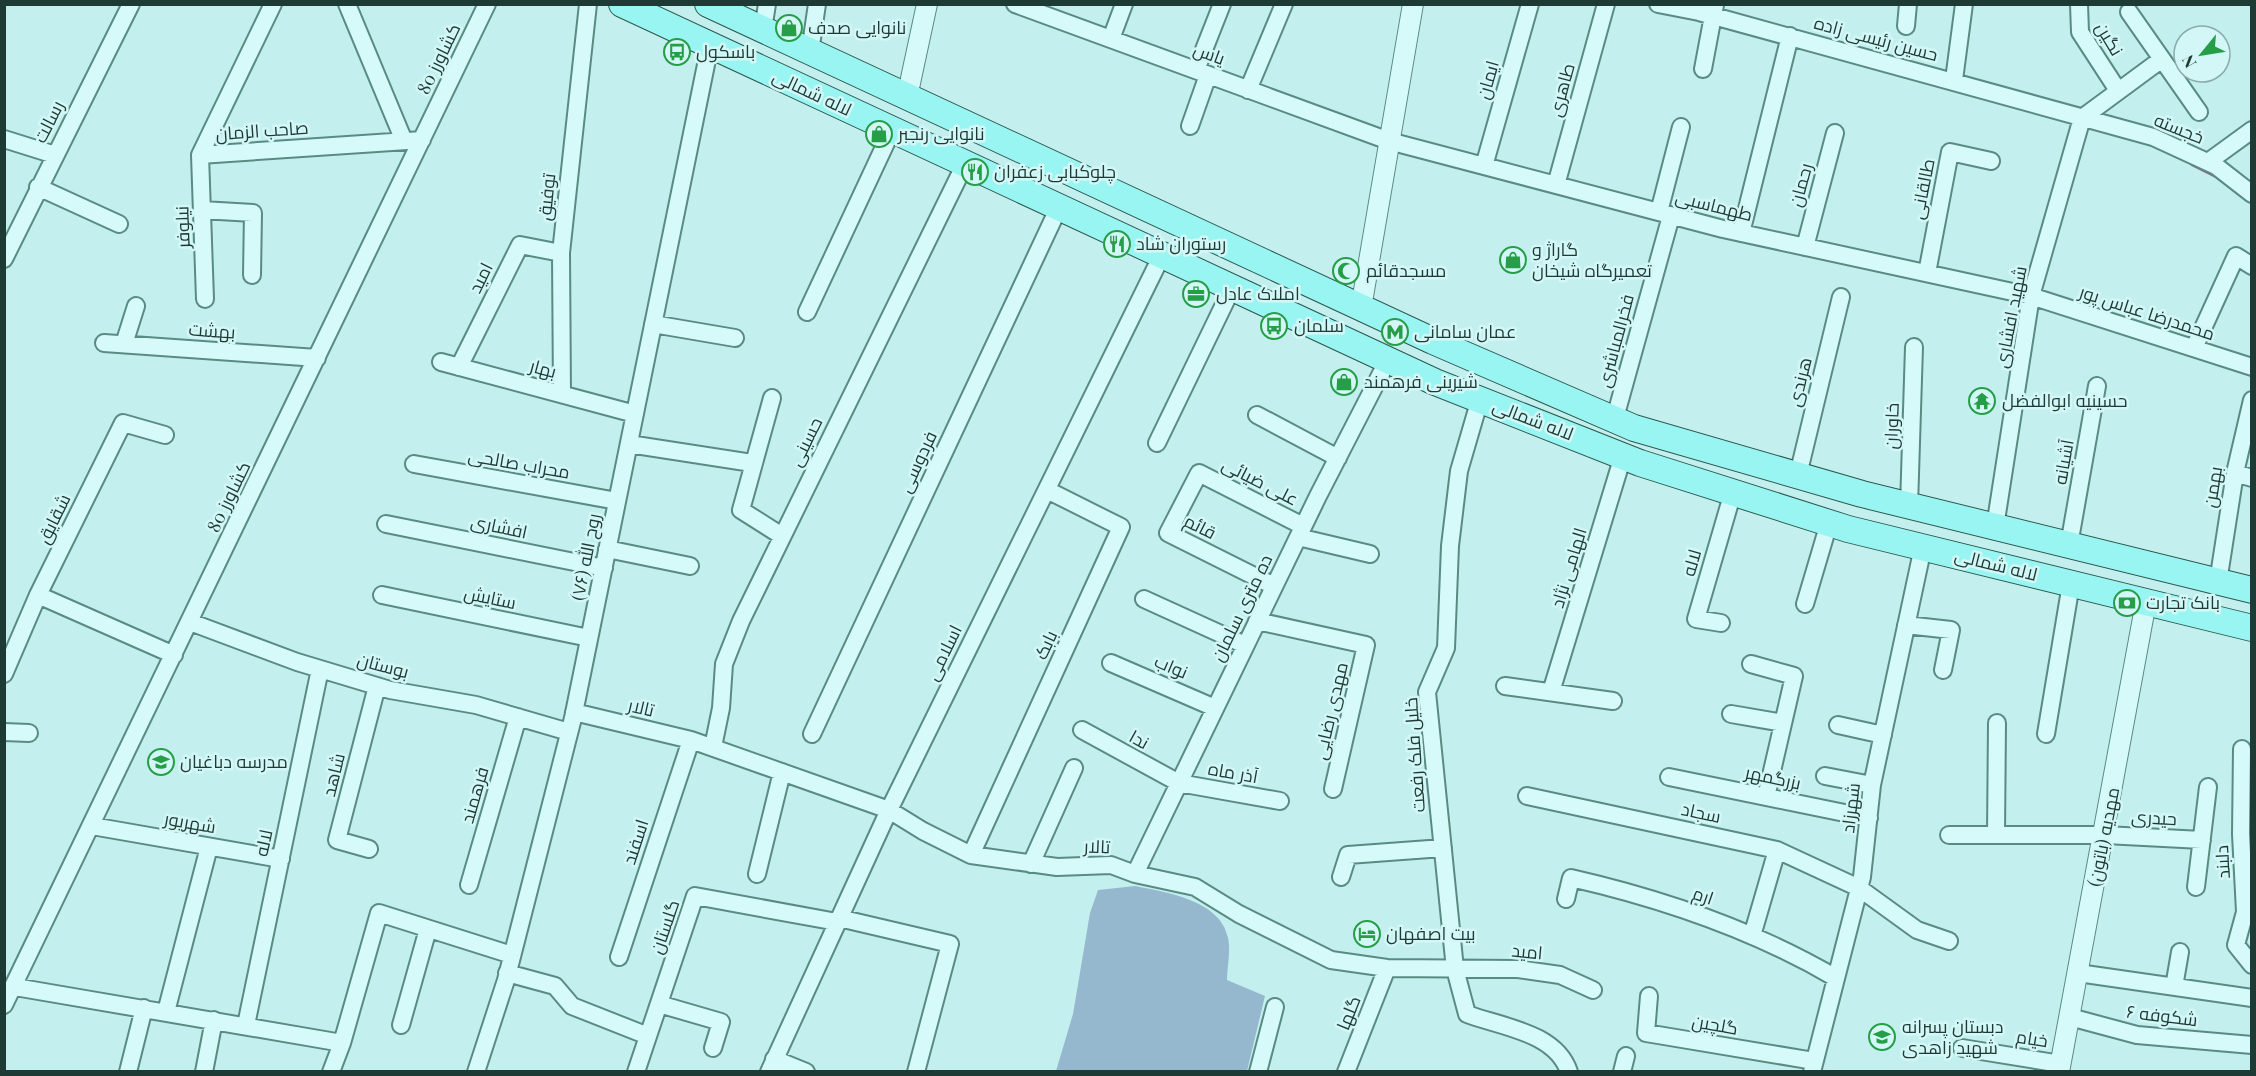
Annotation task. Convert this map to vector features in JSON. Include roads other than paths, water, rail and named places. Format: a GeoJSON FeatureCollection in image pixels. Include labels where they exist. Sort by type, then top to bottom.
{"type":"FeatureCollection","features":[{"type":"Feature","properties":{"kind":"main road","name":"لاله شمالی"},"geometry":{"type":"LineString","coordinates":[[622,4],[1388,360],[1623,456],[1863,533],[2252,628]]}},
{"type":"Feature","properties":{"kind":"main road","name":"لاله شمالی"},"geometry":{"type":"LineString","coordinates":[[708,4],[1361,308],[1634,428],[1876,498],[2252,590]]}},
{"type":"Feature","properties":{"kind":"main road"},"geometry":{"type":"LineString","coordinates":[[1014,186],[1046,196],[1058,189],[1057,181],[1048,162]]}},
{"type":"Feature","properties":{"kind":"main road"},"geometry":{"type":"LineString","coordinates":[[1099,226],[1092,207],[1094,198],[1110,196],[1135,202]]}},
{"type":"Feature","properties":{"kind":"main road"},"geometry":{"type":"LineString","coordinates":[[1863,533],[1876,498]]}},
{"type":"Feature","properties":{"kind":"street","name":"رسالت"},"geometry":{"type":"LineString","coordinates":[[4,259],[131,4]]}},
{"type":"Feature","properties":{"kind":"street","name":"صاحب الزمان"},"geometry":{"type":"LineString","coordinates":[[273,4],[200,154],[422,140]]}},
{"type":"Feature","properties":{"kind":"street"},"geometry":{"type":"LineString","coordinates":[[347,4],[404,141]]}},
{"type":"Feature","properties":{"kind":"street","name":"کشاورز 80"},"geometry":{"type":"LineString","coordinates":[[4,1005],[15,987],[487,4]]}},
{"type":"Feature","properties":{"kind":"street","name":"توفیق"},"geometry":{"type":"LineString","coordinates":[[562,394],[561,254],[588,4]]}},
{"type":"Feature","properties":{"kind":"street"},"geometry":{"type":"LineString","coordinates":[[763,30],[767,4]]}},
{"type":"Feature","properties":{"kind":"street"},"geometry":{"type":"LineString","coordinates":[[810,52],[817,4]]}},
{"type":"Feature","properties":{"kind":"street"},"geometry":{"type":"LineString","coordinates":[[907,97],[927,4]]}},
{"type":"Feature","properties":{"kind":"street"},"geometry":{"type":"LineString","coordinates":[[1111,39],[1124,4]]}},
{"type":"Feature","properties":{"kind":"street"},"geometry":{"type":"LineString","coordinates":[[1190,126],[1202,73],[1222,4]]}},
{"type":"Feature","properties":{"kind":"street"},"geometry":{"type":"LineString","coordinates":[[1248,90],[1284,4]]}},
{"type":"Feature","properties":{"kind":"street"},"geometry":{"type":"LineString","coordinates":[[1361,308],[1413,4]]}},
{"type":"Feature","properties":{"kind":"street","name":"ایمان"},"geometry":{"type":"LineString","coordinates":[[1484,166],[1530,4]]}},
{"type":"Feature","properties":{"kind":"street","name":"طاهری"},"geometry":{"type":"LineString","coordinates":[[1556,185],[1606,4]]}},
{"type":"Feature","properties":{"kind":"street","name":"حسین رئیسی زاده"},"geometry":{"type":"LineString","coordinates":[[1658,4],[1714,10],[1790,36],[1954,80],[2082,118]]}},
{"type":"Feature","properties":{"kind":"street"},"geometry":{"type":"LineString","coordinates":[[1906,26],[1908,4]]}},
{"type":"Feature","properties":{"kind":"street"},"geometry":{"type":"LineString","coordinates":[[1954,80],[1964,4]]}},
{"type":"Feature","properties":{"kind":"street","name":"نگین"},"geometry":{"type":"LineString","coordinates":[[2079,4],[2080,32],[2117,89]]}},
{"type":"Feature","properties":{"kind":"street","name":"یاس"},"geometry":{"type":"LineString","coordinates":[[1024,6],[1389,141]]}},
{"type":"Feature","properties":{"kind":"street"},"geometry":{"type":"LineString","coordinates":[[1703,69],[1714,10]]}},
{"type":"Feature","properties":{"kind":"street"},"geometry":{"type":"LineString","coordinates":[[2129,12],[2199,112]]}},
{"type":"Feature","properties":{"kind":"street"},"geometry":{"type":"LineString","coordinates":[[1741,233],[1790,36]]}},
{"type":"Feature","properties":{"kind":"street","name":"روح الله (۷۶)"},"geometry":{"type":"LineString","coordinates":[[476,1071],[512,956],[574,712],[710,45]]}},
{"type":"Feature","properties":{"kind":"street"},"geometry":{"type":"LineString","coordinates":[[2082,118],[2117,89],[2162,59]]}},
{"type":"Feature","properties":{"kind":"street","name":"خجسته"},"geometry":{"type":"LineString","coordinates":[[2082,118],[2153,137],[2208,162],[2252,194]]}},
{"type":"Feature","properties":{"kind":"street","name":"شهید افشاری"},"geometry":{"type":"LineString","coordinates":[[1995,527],[2031,296],[2082,118]]}},
{"type":"Feature","properties":{"kind":"street","name":"فخرالمباشری"},"geometry":{"type":"LineString","coordinates":[[1618,407],[1665,214],[1681,127]]}},
{"type":"Feature","properties":{"kind":"street"},"geometry":{"type":"LineString","coordinates":[[807,312],[892,130]]}},
{"type":"Feature","properties":{"kind":"street"},"geometry":{"type":"LineString","coordinates":[[2208,162],[2252,130]]}},
{"type":"Feature","properties":{"kind":"street","name":"رحمان"},"geometry":{"type":"LineString","coordinates":[[1805,247],[1835,133]]}},
{"type":"Feature","properties":{"kind":"street"},"geometry":{"type":"LineString","coordinates":[[4,139],[55,155]]}},
{"type":"Feature","properties":{"kind":"street","name":"طهماسبی"},"geometry":{"type":"LineString","coordinates":[[1389,141],[1741,233],[2031,296]]}},
{"type":"Feature","properties":{"kind":"street","name":"طالقانی"},"geometry":{"type":"LineString","coordinates":[[1927,273],[1950,152],[1991,160]]}},
{"type":"Feature","properties":{"kind":"street","name":"نیلوفر"},"geometry":{"type":"LineString","coordinates":[[200,154],[205,299]]}},
{"type":"Feature","properties":{"kind":"street","name":"حسینی"},"geometry":{"type":"LineString","coordinates":[[713,747],[721,708],[724,664],[741,621],[965,164]]}},
{"type":"Feature","properties":{"kind":"street"},"geometry":{"type":"LineString","coordinates":[[38,187],[119,224]]}},
{"type":"Feature","properties":{"kind":"street","name":"فردوسی"},"geometry":{"type":"LineString","coordinates":[[812,734],[1059,207]]}},
{"type":"Feature","properties":{"kind":"street"},"geometry":{"type":"LineString","coordinates":[[202,210],[253,213],[252,275]]}},
{"type":"Feature","properties":{"kind":"street","name":"امید"},"geometry":{"type":"LineString","coordinates":[[459,367],[520,245],[561,254]]}},
{"type":"Feature","properties":{"kind":"street","name":"اسلامی"},"geometry":{"type":"LineString","coordinates":[[772,1065],[889,810],[1162,255]]}},
{"type":"Feature","properties":{"kind":"street"},"geometry":{"type":"LineString","coordinates":[[2194,348],[2236,256],[2252,266]]}},
{"type":"Feature","properties":{"kind":"street"},"geometry":{"type":"LineString","coordinates":[[1157,443],[1232,288]]}},
{"type":"Feature","properties":{"kind":"street","name":"محمدرضا عباس پور"},"geometry":{"type":"LineString","coordinates":[[2031,296],[2252,367]]}},
{"type":"Feature","properties":{"kind":"street","name":"هرندی"},"geometry":{"type":"LineString","coordinates":[[1798,476],[1841,297]]}},
{"type":"Feature","properties":{"kind":"street"},"geometry":{"type":"LineString","coordinates":[[124,345],[136,306]]}},
{"type":"Feature","properties":{"kind":"street"},"geometry":{"type":"LineString","coordinates":[[653,324],[735,338]]}},
{"type":"Feature","properties":{"kind":"street","name":"بهشت"},"geometry":{"type":"LineString","coordinates":[[105,343],[317,358]]}},
{"type":"Feature","properties":{"kind":"street","name":"خاوران"},"geometry":{"type":"LineString","coordinates":[[1909,506],[1914,346]]}},
{"type":"Feature","properties":{"kind":"street","name":"ده متری سلمان"},"geometry":{"type":"LineString","coordinates":[[1135,874],[1300,532],[1388,360]]}},
{"type":"Feature","properties":{"kind":"street","name":"بهار"},"geometry":{"type":"LineString","coordinates":[[441,362],[635,414]]}},
{"type":"Feature","properties":{"kind":"street","name":"آشیانه"},"geometry":{"type":"LineString","coordinates":[[2069,545],[2097,386]]}},
{"type":"Feature","properties":{"kind":"street"},"geometry":{"type":"LineString","coordinates":[[772,398],[752,463],[741,510],[782,536]]}},
{"type":"Feature","properties":{"kind":"street","name":"خلیل فلک رفعت"},"geometry":{"type":"LineString","coordinates":[[1455,969],[1427,692],[1446,648],[1450,546],[1459,471],[1480,399]]}},
{"type":"Feature","properties":{"kind":"street","name":"بهمن"},"geometry":{"type":"LineString","coordinates":[[2218,582],[2235,473],[2252,400]]}},
{"type":"Feature","properties":{"kind":"street"},"geometry":{"type":"LineString","coordinates":[[1257,416],[1338,458]]}},
{"type":"Feature","properties":{"kind":"street","name":"شقایق"},"geometry":{"type":"LineString","coordinates":[[5,672],[38,596],[123,423],[165,435]]}},
{"type":"Feature","properties":{"kind":"street"},"geometry":{"type":"LineString","coordinates":[[629,444],[752,463]]}},
{"type":"Feature","properties":{"kind":"street","name":"الهامی نژاد"},"geometry":{"type":"LineString","coordinates":[[1551,692],[1623,456]]}},
{"type":"Feature","properties":{"kind":"street","name":"محراب صالحی"},"geometry":{"type":"LineString","coordinates":[[414,464],[617,501]]}},
{"type":"Feature","properties":{"kind":"street"},"geometry":{"type":"LineString","coordinates":[[2235,473],[2252,478]]}},
{"type":"Feature","properties":{"kind":"street","name":"علی ضیائی"},"geometry":{"type":"LineString","coordinates":[[1199,474],[1300,532],[1370,554]]}},
{"type":"Feature","properties":{"kind":"street","name":"قائم"},"geometry":{"type":"LineString","coordinates":[[1199,474],[1168,533],[1274,586]]}},
{"type":"Feature","properties":{"kind":"street","name":"بابک"},"geometry":{"type":"LineString","coordinates":[[971,855],[1121,527],[1047,490]]}},
{"type":"Feature","properties":{"kind":"street","name":"لاله"},"geometry":{"type":"LineString","coordinates":[[1721,623],[1696,619],[1733,492]]}},
{"type":"Feature","properties":{"kind":"street"},"geometry":{"type":"LineString","coordinates":[[1804,604],[1829,523]]}},
{"type":"Feature","properties":{"kind":"street","name":"افشاری"},"geometry":{"type":"LineString","coordinates":[[386,524],[604,568]]}},
{"type":"Feature","properties":{"kind":"street","name":"شهرزاد"},"geometry":{"type":"LineString","coordinates":[[1813,1066],[1859,888],[1872,785],[1923,548]]}},
{"type":"Feature","properties":{"kind":"street"},"geometry":{"type":"LineString","coordinates":[[607,549],[690,566]]}},
{"type":"Feature","properties":{"kind":"street"},"geometry":{"type":"LineString","coordinates":[[2046,734],[2071,584]]}},
{"type":"Feature","properties":{"kind":"street","name":"ستایش"},"geometry":{"type":"LineString","coordinates":[[382,595],[589,638]]}},
{"type":"Feature","properties":{"kind":"street"},"geometry":{"type":"LineString","coordinates":[[38,596],[174,655]]}},
{"type":"Feature","properties":{"kind":"street"},"geometry":{"type":"LineString","coordinates":[[1144,599],[1245,645]]}},
{"type":"Feature","properties":{"kind":"street","name":"مهدیه (باتون)"},"geometry":{"type":"LineString","coordinates":[[2060,1068],[2105,835],[2146,602]]}},
{"type":"Feature","properties":{"kind":"street","name":"مهدی رضایی"},"geometry":{"type":"LineString","coordinates":[[1257,621],[1366,645],[1334,789]]}},
{"type":"Feature","properties":{"kind":"street","name":"بوستان"},"geometry":{"type":"LineString","coordinates":[[190,622],[320,669],[377,686],[476,705],[569,732]]}},
{"type":"Feature","properties":{"kind":"street"},"geometry":{"type":"LineString","coordinates":[[1906,625],[1951,630],[1943,669]]}},
{"type":"Feature","properties":{"kind":"street","name":"نواب"},"geometry":{"type":"LineString","coordinates":[[1111,663],[1215,708]]}},
{"type":"Feature","properties":{"kind":"street"},"geometry":{"type":"LineString","coordinates":[[1751,664],[1794,676],[1766,797]]}},
{"type":"Feature","properties":{"kind":"street","name":"لاله"},"geometry":{"type":"LineString","coordinates":[[246,1025],[320,669]]}},
{"type":"Feature","properties":{"kind":"street","name":"شاهد"},"geometry":{"type":"LineString","coordinates":[[369,849],[337,840],[377,686]]}},
{"type":"Feature","properties":{"kind":"street"},"geometry":{"type":"LineString","coordinates":[[1505,686],[1613,701]]}},
{"type":"Feature","properties":{"kind":"street","name":"تالار"},"geometry":{"type":"LineString","coordinates":[[574,712],[691,740],[889,810],[923,831],[971,855],[1057,867],[1111,865],[1135,874],[1195,887],[1239,914],[1331,960],[1388,968],[1455,969]]}},
{"type":"Feature","properties":{"kind":"street"},"geometry":{"type":"LineString","coordinates":[[1731,714],[1783,723]]}},
{"type":"Feature","properties":{"kind":"street","name":"فرهمند"},"geometry":{"type":"LineString","coordinates":[[469,885],[519,717]]}},
{"type":"Feature","properties":{"kind":"street"},"geometry":{"type":"LineString","coordinates":[[1996,835],[1997,723]]}},
{"type":"Feature","properties":{"kind":"street"},"geometry":{"type":"LineString","coordinates":[[1838,725],[1883,735]]}},
{"type":"Feature","properties":{"kind":"street","name":"ندا"},"geometry":{"type":"LineString","coordinates":[[1082,730],[1179,783]]}},
{"type":"Feature","properties":{"kind":"street"},"geometry":{"type":"LineString","coordinates":[[4,732],[29,733]]}},
{"type":"Feature","properties":{"kind":"street","name":"اسفند"},"geometry":{"type":"LineString","coordinates":[[619,957],[691,740]]}},
{"type":"Feature","properties":{"kind":"street","name":"دلبند"},"geometry":{"type":"LineString","coordinates":[[2242,749],[2241,834],[2245,912],[2236,945],[2252,965]]}},
{"type":"Feature","properties":{"kind":"street"},"geometry":{"type":"LineString","coordinates":[[1031,864],[1074,768]]}},
{"type":"Feature","properties":{"kind":"street"},"geometry":{"type":"LineString","coordinates":[[757,874],[782,772]]}},
{"type":"Feature","properties":{"kind":"street"},"geometry":{"type":"LineString","coordinates":[[1825,776],[1872,785]]}},
{"type":"Feature","properties":{"kind":"street","name":"بزرگمهر"},"geometry":{"type":"LineString","coordinates":[[1669,777],[1869,818]]}},
{"type":"Feature","properties":{"kind":"street","name":"آذر ماه"},"geometry":{"type":"LineString","coordinates":[[1179,783],[1280,801]]}},
{"type":"Feature","properties":{"kind":"street"},"geometry":{"type":"LineString","coordinates":[[2196,887],[2208,787]]}},
{"type":"Feature","properties":{"kind":"street","name":"سجاد"},"geometry":{"type":"LineString","coordinates":[[1527,796],[1777,850],[1859,888],[1917,930],[1949,940]]}},
{"type":"Feature","properties":{"kind":"street","name":"شهریور"},"geometry":{"type":"LineString","coordinates":[[92,826],[281,859]]}},
{"type":"Feature","properties":{"kind":"street","name":"حیدری"},"geometry":{"type":"LineString","coordinates":[[1949,835],[2105,835],[2202,840]]}},
{"type":"Feature","properties":{"kind":"street"},"geometry":{"type":"LineString","coordinates":[[166,1012],[209,847]]}},
{"type":"Feature","properties":{"kind":"street"},"geometry":{"type":"LineString","coordinates":[[1341,877],[1348,855],[1443,848]]}},
{"type":"Feature","properties":{"kind":"street"},"geometry":{"type":"LineString","coordinates":[[1752,936],[1777,850]]}},
{"type":"Feature","properties":{"kind":"street","name":"ارم"},"geometry":{"type":"LineString","coordinates":[[1566,899],[1571,878],[1614,888],[1678,908],[1752,936],[1796,954],[1836,978]]}},
{"type":"Feature","properties":{"kind":"street","name":"گلستان"},"geometry":{"type":"LineString","coordinates":[[636,1071],[695,896],[838,920]]}},
{"type":"Feature","properties":{"kind":"street"},"geometry":{"type":"LineString","coordinates":[[331,1071],[342,1043],[379,913],[512,956]]}},
{"type":"Feature","properties":{"kind":"street"},"geometry":{"type":"LineString","coordinates":[[838,920],[950,944],[916,1071]]}},
{"type":"Feature","properties":{"kind":"street"},"geometry":{"type":"LineString","coordinates":[[401,1026],[428,929]]}},
{"type":"Feature","properties":{"kind":"street"},"geometry":{"type":"LineString","coordinates":[[2174,987],[2180,952]]}},
{"type":"Feature","properties":{"kind":"street","name":"گلها"},"geometry":{"type":"LineString","coordinates":[[1346,1071],[1388,968]]}},
{"type":"Feature","properties":{"kind":"street"},"geometry":{"type":"LineString","coordinates":[[1455,969],[1467,1014],[1538,1037],[1564,1057],[1569,1071]]}},
{"type":"Feature","properties":{"kind":"street","name":"امید"},"geometry":{"type":"LineString","coordinates":[[1455,969],[1528,970],[1560,975],[1593,990]]}},
{"type":"Feature","properties":{"kind":"street"},"geometry":{"type":"LineString","coordinates":[[507,973],[555,986],[572,1006],[648,1036]]}},
{"type":"Feature","properties":{"kind":"street"},"geometry":{"type":"LineString","coordinates":[[2078,974],[2252,998]]}},
{"type":"Feature","properties":{"kind":"street"},"geometry":{"type":"LineString","coordinates":[[15,987],[342,1043]]}},
{"type":"Feature","properties":{"kind":"street","name":"گلچین"},"geometry":{"type":"LineString","coordinates":[[1649,996],[1646,1033],[1813,1066]]}},
{"type":"Feature","properties":{"kind":"street"},"geometry":{"type":"LineString","coordinates":[[659,1004],[721,1022],[713,1048]]}},
{"type":"Feature","properties":{"kind":"street"},"geometry":{"type":"LineString","coordinates":[[1258,1071],[1275,1007]]}},
{"type":"Feature","properties":{"kind":"street"},"geometry":{"type":"LineString","coordinates":[[128,1071],[144,1008]]}},
{"type":"Feature","properties":{"kind":"street","name":"شکوفه ۶"},"geometry":{"type":"LineString","coordinates":[[2070,1017],[2137,1035],[2252,1045]]}},
{"type":"Feature","properties":{"kind":"street"},"geometry":{"type":"LineString","coordinates":[[204,1071],[214,1020]]}},
{"type":"Feature","properties":{"kind":"street","name":"خیام"},"geometry":{"type":"LineString","coordinates":[[1962,1048],[2060,1068]]}},
{"type":"Feature","properties":{"kind":"street"},"geometry":{"type":"LineString","coordinates":[[772,1065],[806,1071]]}},
{"type":"Feature","properties":{"kind":"waterway"},"geometry":{"type":"LineString","coordinates":[[2193,164],[2217,176]]}},
{"type":"Feature","properties":{"kind":"place","name":"نانوایی صدف"},"geometry":{"type":"Point","coordinates":[789,28]}},
{"type":"Feature","properties":{"kind":"place","name":"باسکول"},"geometry":{"type":"Point","coordinates":[677,52]}},
{"type":"Feature","properties":{"kind":"place","name":"نانوایی رنجبر"},"geometry":{"type":"Point","coordinates":[879,134]}},
{"type":"Feature","properties":{"kind":"place","name":"چلوکبابی زعفران"},"geometry":{"type":"Point","coordinates":[975,172]}},
{"type":"Feature","properties":{"kind":"place","name":"رستوران شاد"},"geometry":{"type":"Point","coordinates":[1117,244]}},
{"type":"Feature","properties":{"kind":"place","name":"گاراژ و تعمیرگاه شیخان"},"geometry":{"type":"Point","coordinates":[1513,260]}},
{"type":"Feature","properties":{"kind":"place","name":"مسجدقائم"},"geometry":{"type":"Point","coordinates":[1346,271]}},
{"type":"Feature","properties":{"kind":"place","name":"املاک عادل"},"geometry":{"type":"Point","coordinates":[1196,294]}},
{"type":"Feature","properties":{"kind":"place","name":"سلمان"},"geometry":{"type":"Point","coordinates":[1274,326]}},
{"type":"Feature","properties":{"kind":"place","name":"عمان سامانی"},"geometry":{"type":"Point","coordinates":[1395,332]}},
{"type":"Feature","properties":{"kind":"place","name":"شیرینی فرهمند"},"geometry":{"type":"Point","coordinates":[1344,382]}},
{"type":"Feature","properties":{"kind":"place","name":"حسینیه ابوالفضل"},"geometry":{"type":"Point","coordinates":[1982,401]}},
{"type":"Feature","properties":{"kind":"place","name":"بانک تجارت"},"geometry":{"type":"Point","coordinates":[2127,603]}},
{"type":"Feature","properties":{"kind":"place","name":"مدرسه دباغیان"},"geometry":{"type":"Point","coordinates":[161,762]}},
{"type":"Feature","properties":{"kind":"place","name":"بيت اصفهان"},"geometry":{"type":"Point","coordinates":[1367,934]}},
{"type":"Feature","properties":{"kind":"place","name":"دبستان پسرانه شهید زاهدی"},"geometry":{"type":"Point","coordinates":[1882,1037]}}]}
